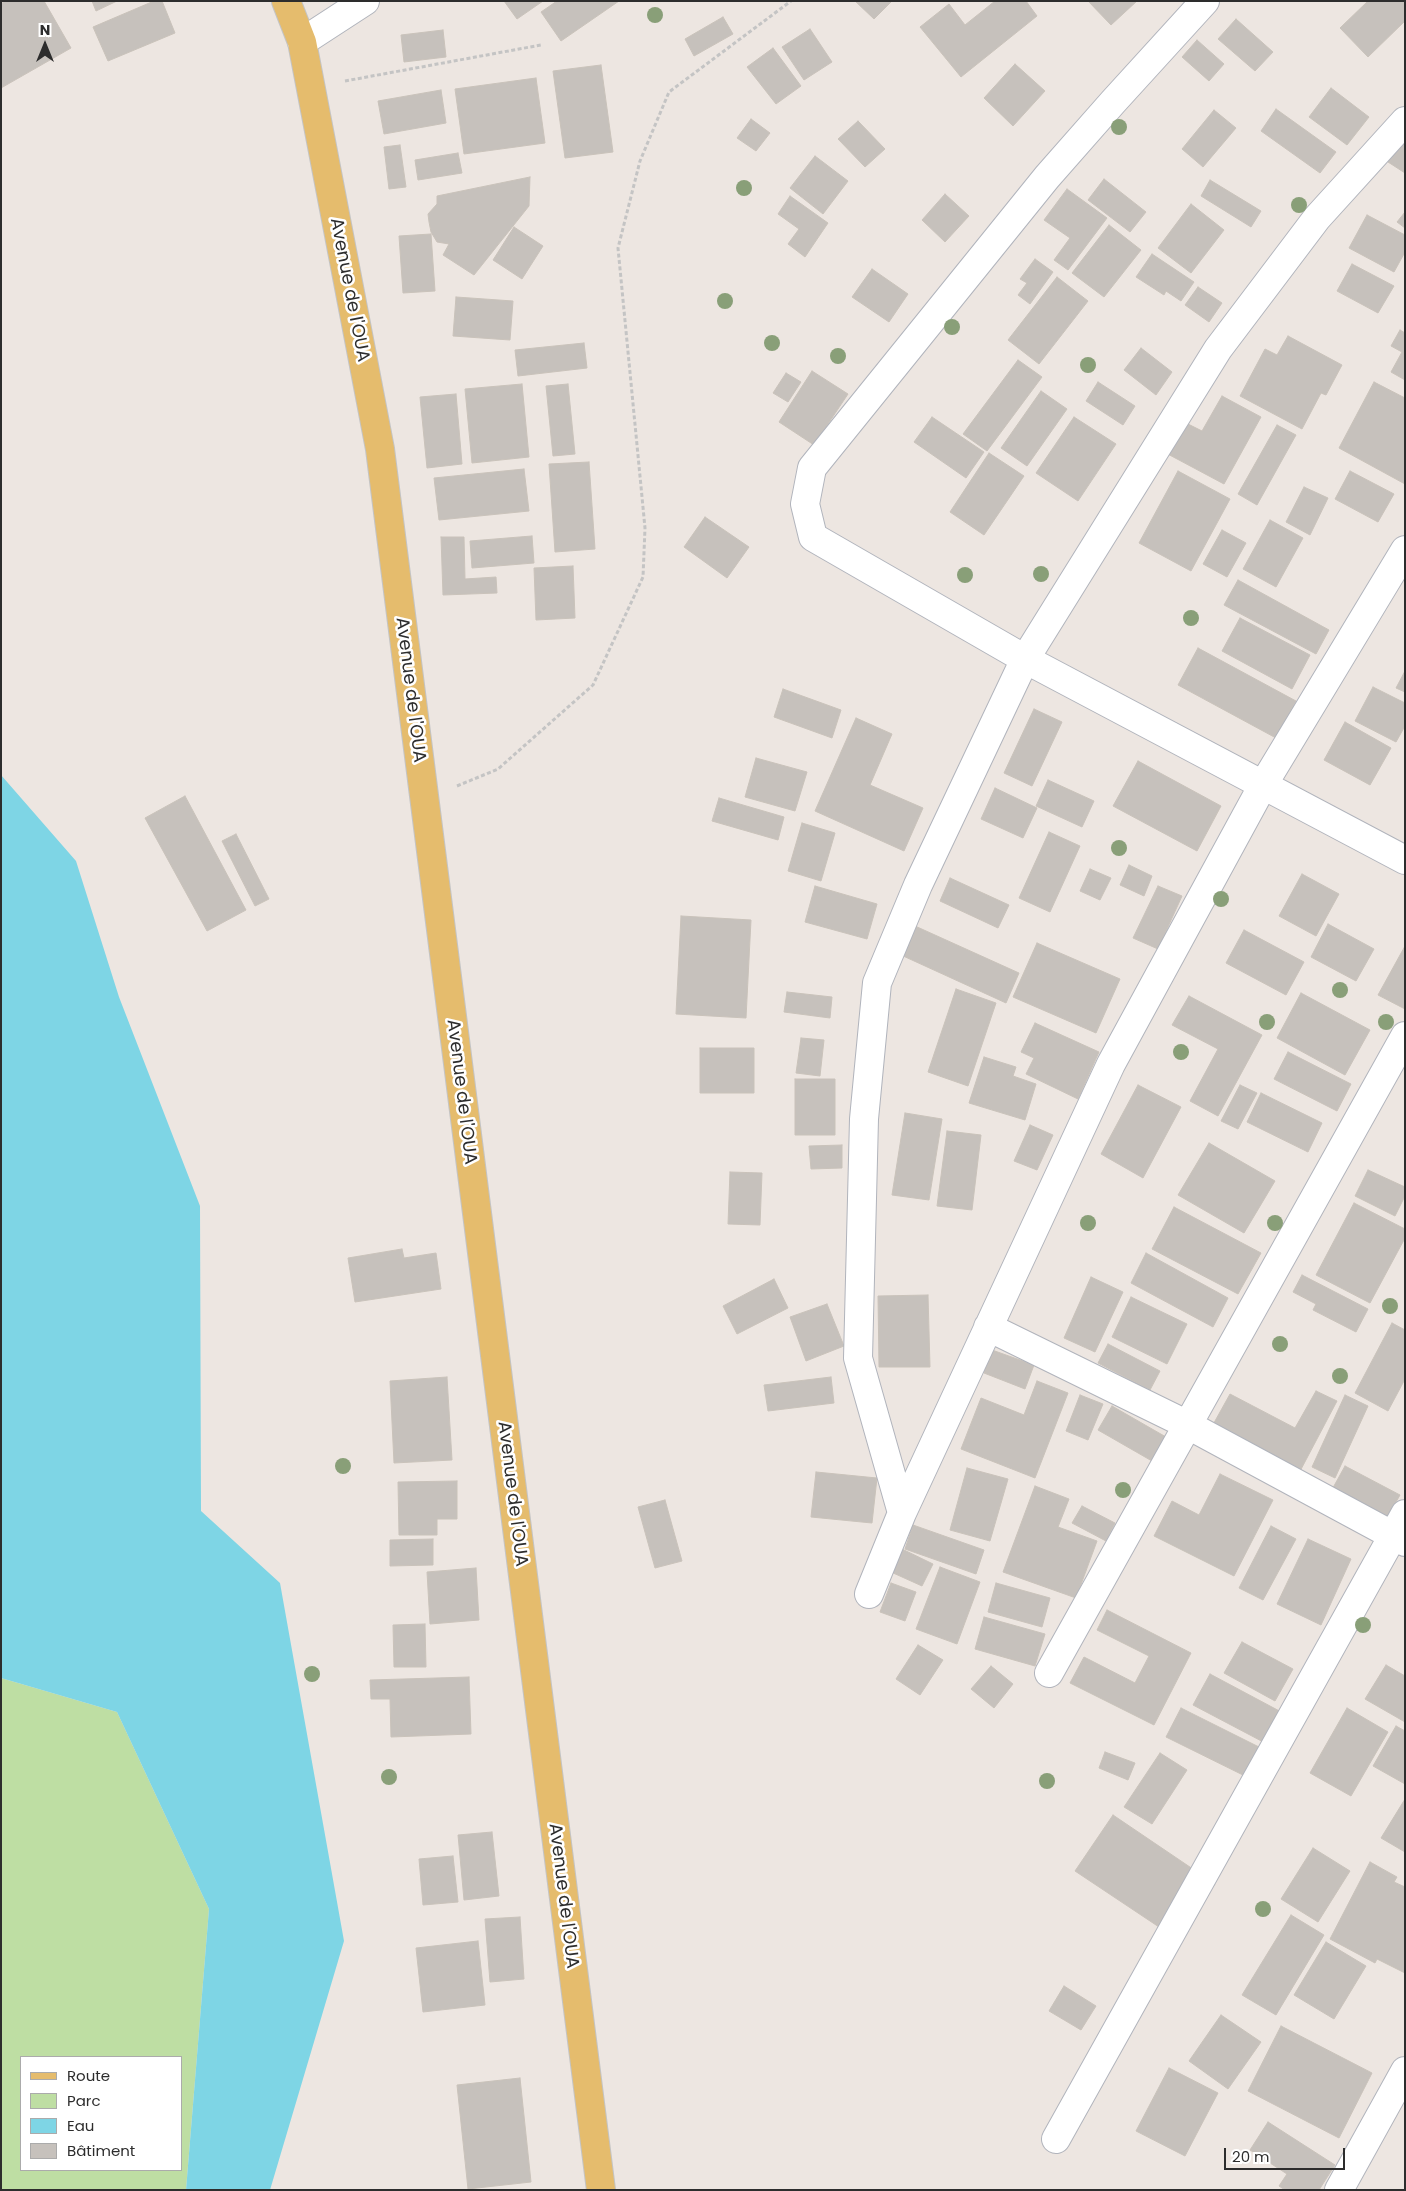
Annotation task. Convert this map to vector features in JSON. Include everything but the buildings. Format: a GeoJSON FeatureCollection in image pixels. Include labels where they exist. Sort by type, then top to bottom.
{"type":"FeatureCollection","features":[{"type":"Feature","properties":{"kind":"main road","name":"Avenue de l'OUA"},"geometry":{"type":"LineString","coordinates":[[286,1],[302,42],[380,449],[601,2190]]}},
{"type":"Feature","properties":{"kind":"street"},"geometry":{"type":"LineString","coordinates":[[302,42],[365,1]]}},
{"type":"Feature","properties":{"kind":"street"},"geometry":{"type":"LineString","coordinates":[[1205,1],[1047,178],[812,468],[805,504],[813,536],[1025,659],[1405,860]]}},
{"type":"Feature","properties":{"kind":"street"},"geometry":{"type":"LineString","coordinates":[[902,1513],[858,1358],[864,1119],[877,983],[918,885],[1025,659],[1218,349],[1317,218],[1405,121]]}},
{"type":"Feature","properties":{"kind":"street"},"geometry":{"type":"LineString","coordinates":[[869,1594],[902,1513],[1111,1064],[1263,785],[1405,550]]}},
{"type":"Feature","properties":{"kind":"street"},"geometry":{"type":"LineString","coordinates":[[1049,1673],[1405,1036]]}},
{"type":"Feature","properties":{"kind":"street"},"geometry":{"type":"LineString","coordinates":[[988,1327],[1401,1530],[1056,2139]]}},
{"type":"Feature","properties":{"kind":"street"},"geometry":{"type":"LineString","coordinates":[[1339,2190],[1405,2071]]}},
{"type":"Feature","properties":{"kind":"path"},"geometry":{"type":"LineString","coordinates":[[424,800],[498,769],[594,685],[643,577],[645,528],[618,248],[637,170],[670,92],[790,1]]}},
{"type":"Feature","properties":{"kind":"path"},"geometry":{"type":"LineString","coordinates":[[310,87],[541,45]]}},
{"type":"Feature","properties":{"kind":"green space"},"geometry":{"type":"Polygon","coordinates":[[[1,1678],[117,1712],[209,1909],[186,2190],[1,2190],[1,1678]]]}},
{"type":"Feature","properties":{"kind":"water"},"geometry":{"type":"Polygon","coordinates":[[[1,775],[76,861],[119,997],[200,1206],[201,1511],[280,1583],[344,1941],[270,2190],[186,2190],[209,1909],[117,1712],[1,1678],[1,775]]]}}]}
